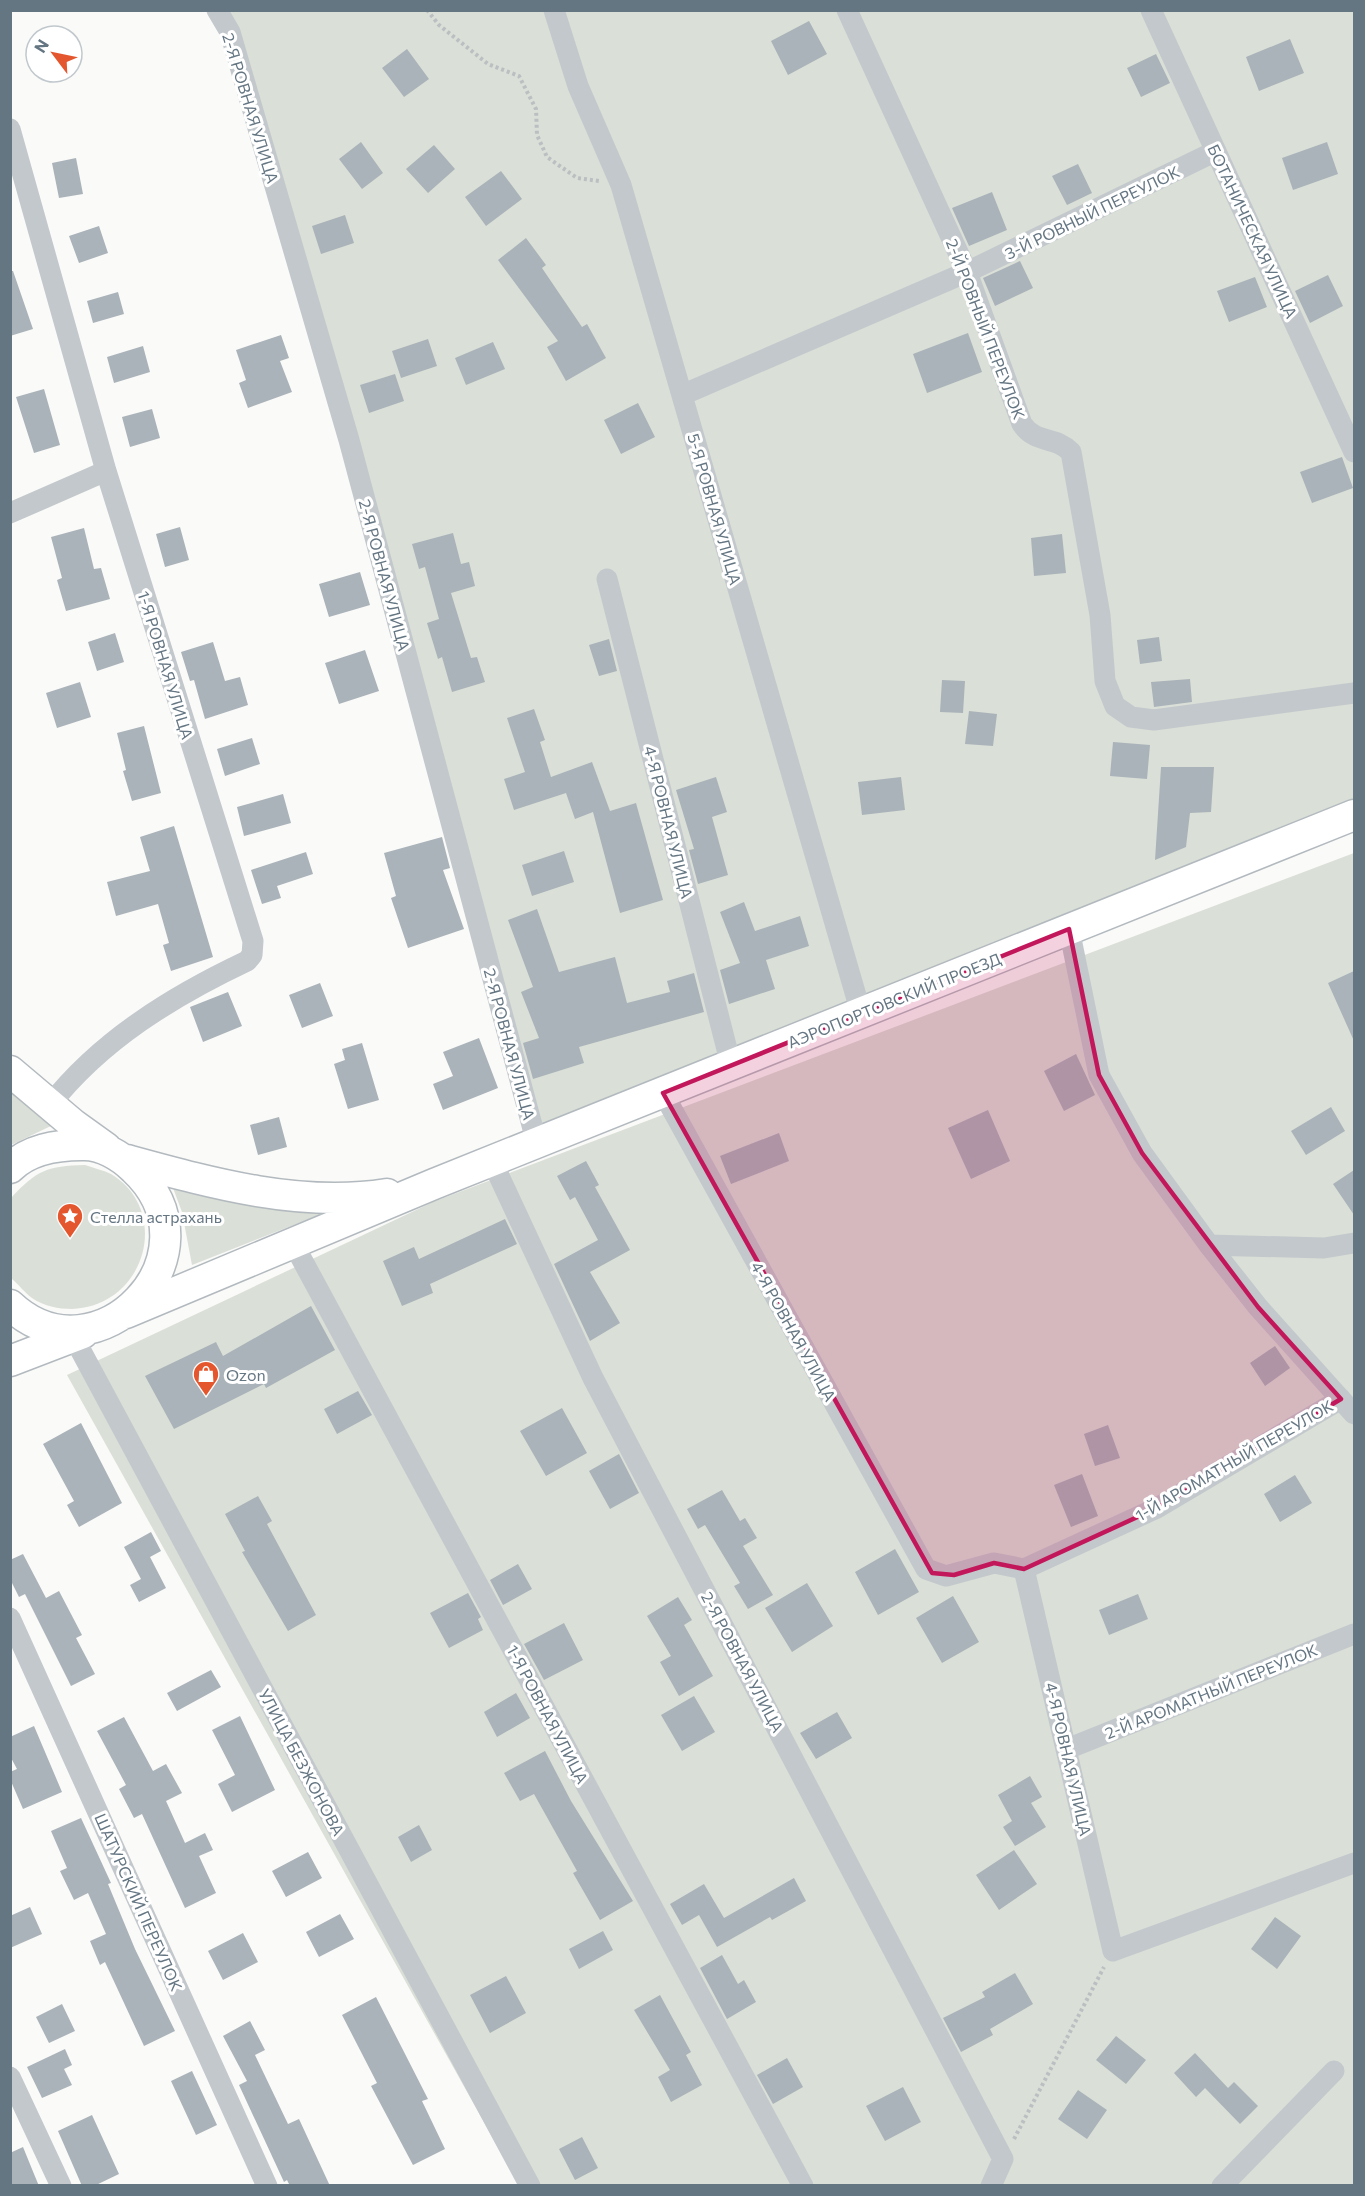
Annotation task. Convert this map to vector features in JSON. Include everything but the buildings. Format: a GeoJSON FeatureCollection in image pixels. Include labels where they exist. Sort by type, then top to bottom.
{"type":"FeatureCollection","features":[{"type":"Feature","properties":{"kind":"main road","name":"АЭРОПОРТОВСКИЙ ПРОЕЗД"},"geometry":{"type":"LineString","coordinates":[[434,1184],[1354,815]]}},
{"type":"Feature","properties":{"kind":"main road"},"geometry":{"type":"LineString","coordinates":[[10,1071],[149,1183],[164,1216],[165,1252],[152,1287],[126,1313]]}},
{"type":"Feature","properties":{"kind":"main road"},"geometry":{"type":"LineString","coordinates":[[10,1168],[18,1160],[52,1146],[88,1144],[118,1156],[206,1181],[297,1196],[341,1199],[434,1184]]}},
{"type":"Feature","properties":{"kind":"main road"},"geometry":{"type":"LineString","coordinates":[[10,1361],[83,1333],[434,1184]]}},
{"type":"Feature","properties":{"kind":"main road"},"geometry":{"type":"LineString","coordinates":[[16,1311],[56,1329],[83,1333]]}},
{"type":"Feature","properties":{"kind":"street","name":"2-Я РОВНАЯ УЛИЦА"},"geometry":{"type":"LineString","coordinates":[[217,10],[230,33],[349,440],[537,1144]]}},
{"type":"Feature","properties":{"kind":"street","name":"5-Я РОВНАЯ УЛИЦА"},"geometry":{"type":"LineString","coordinates":[[554,10],[578,86],[621,185],[861,1013]]}},
{"type":"Feature","properties":{"kind":"street","name":"2-Й РОВНЫЙ ПЕРЕУЛОК"},"geometry":{"type":"LineString","coordinates":[[847,10],[967,272],[1022,424],[1030,435],[1061,444],[1071,452],[1100,615],[1105,681],[1115,706],[1131,717],[1154,720],[1354,693]]}},
{"type":"Feature","properties":{"kind":"street","name":"БОТАНИЧЕСКАЯ УЛИЦА"},"geometry":{"type":"LineString","coordinates":[[1151,10],[1354,452]]}},
{"type":"Feature","properties":{"kind":"street","name":"1-Я РОВНАЯ УЛИЦА"},"geometry":{"type":"LineString","coordinates":[[10,129],[106,471],[253,948],[247,961],[135,1023],[86,1064],[50,1105]]}},
{"type":"Feature","properties":{"kind":"street","name":"3-Й РОВНЫЙ ПЕРЕУЛОК"},"geometry":{"type":"LineString","coordinates":[[682,395],[967,272],[1216,151]]}},
{"type":"Feature","properties":{"kind":"street"},"geometry":{"type":"LineString","coordinates":[[10,513],[106,471]]}},
{"type":"Feature","properties":{"kind":"street","name":"4-Я РОВНАЯ УЛИЦА"},"geometry":{"type":"LineString","coordinates":[[607,579],[731,1065]]}},
{"type":"Feature","properties":{"kind":"street"},"geometry":{"type":"LineString","coordinates":[[1069,930],[1099,1075],[1142,1153],[1209,1245],[1258,1307],[1348,1407]]}},
{"type":"Feature","properties":{"kind":"street","name":"4-Я РОВНАЯ УЛИЦА"},"geometry":{"type":"LineString","coordinates":[[663,1093],[926,1569],[946,1576],[994,1563],[1024,1569],[1113,1951]]}},
{"type":"Feature","properties":{"kind":"street","name":"2-Я РОВНАЯ УЛИЦА"},"geometry":{"type":"LineString","coordinates":[[492,1161],[593,1377],[1003,2159]]}},
{"type":"Feature","properties":{"kind":"street"},"geometry":{"type":"LineString","coordinates":[[1209,1245],[1324,1248],[1354,1243]]}},
{"type":"Feature","properties":{"kind":"street","name":"1-Я РОВНАЯ УЛИЦА"},"geometry":{"type":"LineString","coordinates":[[293,1244],[803,2186]]}},
{"type":"Feature","properties":{"kind":"street","name":"УЛИЦА БЕЗЖОНОВА"},"geometry":{"type":"LineString","coordinates":[[83,1333],[530,2186]]}},
{"type":"Feature","properties":{"kind":"street","name":"1-Й АРОМАТНЫЙ ПЕРЕУЛОК"},"geometry":{"type":"LineString","coordinates":[[1024,1569],[1157,1508],[1348,1407]]}},
{"type":"Feature","properties":{"kind":"street","name":"ШАТУРСКИЙ ПЕРЕУЛОК"},"geometry":{"type":"LineString","coordinates":[[10,1618],[267,2186]]}},
{"type":"Feature","properties":{"kind":"street","name":"2-Й АРОМАТНЫЙ ПЕРЕУЛОК"},"geometry":{"type":"LineString","coordinates":[[1067,1749],[1354,1634]]}},
{"type":"Feature","properties":{"kind":"street"},"geometry":{"type":"LineString","coordinates":[[1113,1951],[1354,1863]]}},
{"type":"Feature","properties":{"kind":"street"},"geometry":{"type":"LineString","coordinates":[[1222,2186],[1334,2071]]}},
{"type":"Feature","properties":{"kind":"street"},"geometry":{"type":"LineString","coordinates":[[10,2077],[61,2186]]}},
{"type":"Feature","properties":{"kind":"street"},"geometry":{"type":"LineString","coordinates":[[991,2186],[1003,2159]]}},
{"type":"Feature","properties":{"kind":"path"},"geometry":{"type":"LineString","coordinates":[[427,10],[439,25],[489,63],[519,76],[536,110],[537,135],[548,158],[577,178],[621,185]]}},
{"type":"Feature","properties":{"kind":"path"},"geometry":{"type":"LineString","coordinates":[[1003,2159],[1113,1951]]}},
{"type":"Feature","properties":{"kind":"highlighted area"},"geometry":{"type":"Polygon","coordinates":[[[1069,929],[1099,1075],[1142,1153],[1258,1307],[1341,1399],[1157,1508],[1024,1569],[994,1563],[954,1575],[932,1573],[663,1093],[1069,929]]]}},
{"type":"Feature","properties":{"kind":"shaded area"},"geometry":{"type":"Polygon","coordinates":[[[226,11],[1354,11],[1354,802],[537,1134],[226,11]]]}},
{"type":"Feature","properties":{"kind":"shaded area"},"geometry":{"type":"Polygon","coordinates":[[[1354,853],[1354,2185],[519,2185],[67,1375],[433,1202],[1354,853]]]}},
{"type":"Feature","properties":{"kind":"shaded area"},"geometry":{"type":"Polygon","coordinates":[[[10,1088],[53,1125],[11,1145],[10,1145],[10,1088]]]}},
{"type":"Feature","properties":{"kind":"shaded area"},"geometry":{"type":"Polygon","coordinates":[[[85,1165],[111,1174],[130,1190],[141,1210],[145,1232],[142,1254],[133,1275],[118,1292],[97,1304],[72,1309],[51,1306],[32,1298],[12,1279],[11,1198],[28,1181],[43,1171],[85,1165]]]}},
{"type":"Feature","properties":{"kind":"shaded area"},"geometry":{"type":"Polygon","coordinates":[[[173,1188],[322,1208],[324,1213],[192,1265],[182,1212],[173,1188]]]}},
{"type":"Feature","properties":{"kind":"place","name":"Стелла астрахань"},"geometry":{"type":"Point","coordinates":[70,1239]}},
{"type":"Feature","properties":{"kind":"place","name":"Ozon"},"geometry":{"type":"Point","coordinates":[206,1397]}}]}
